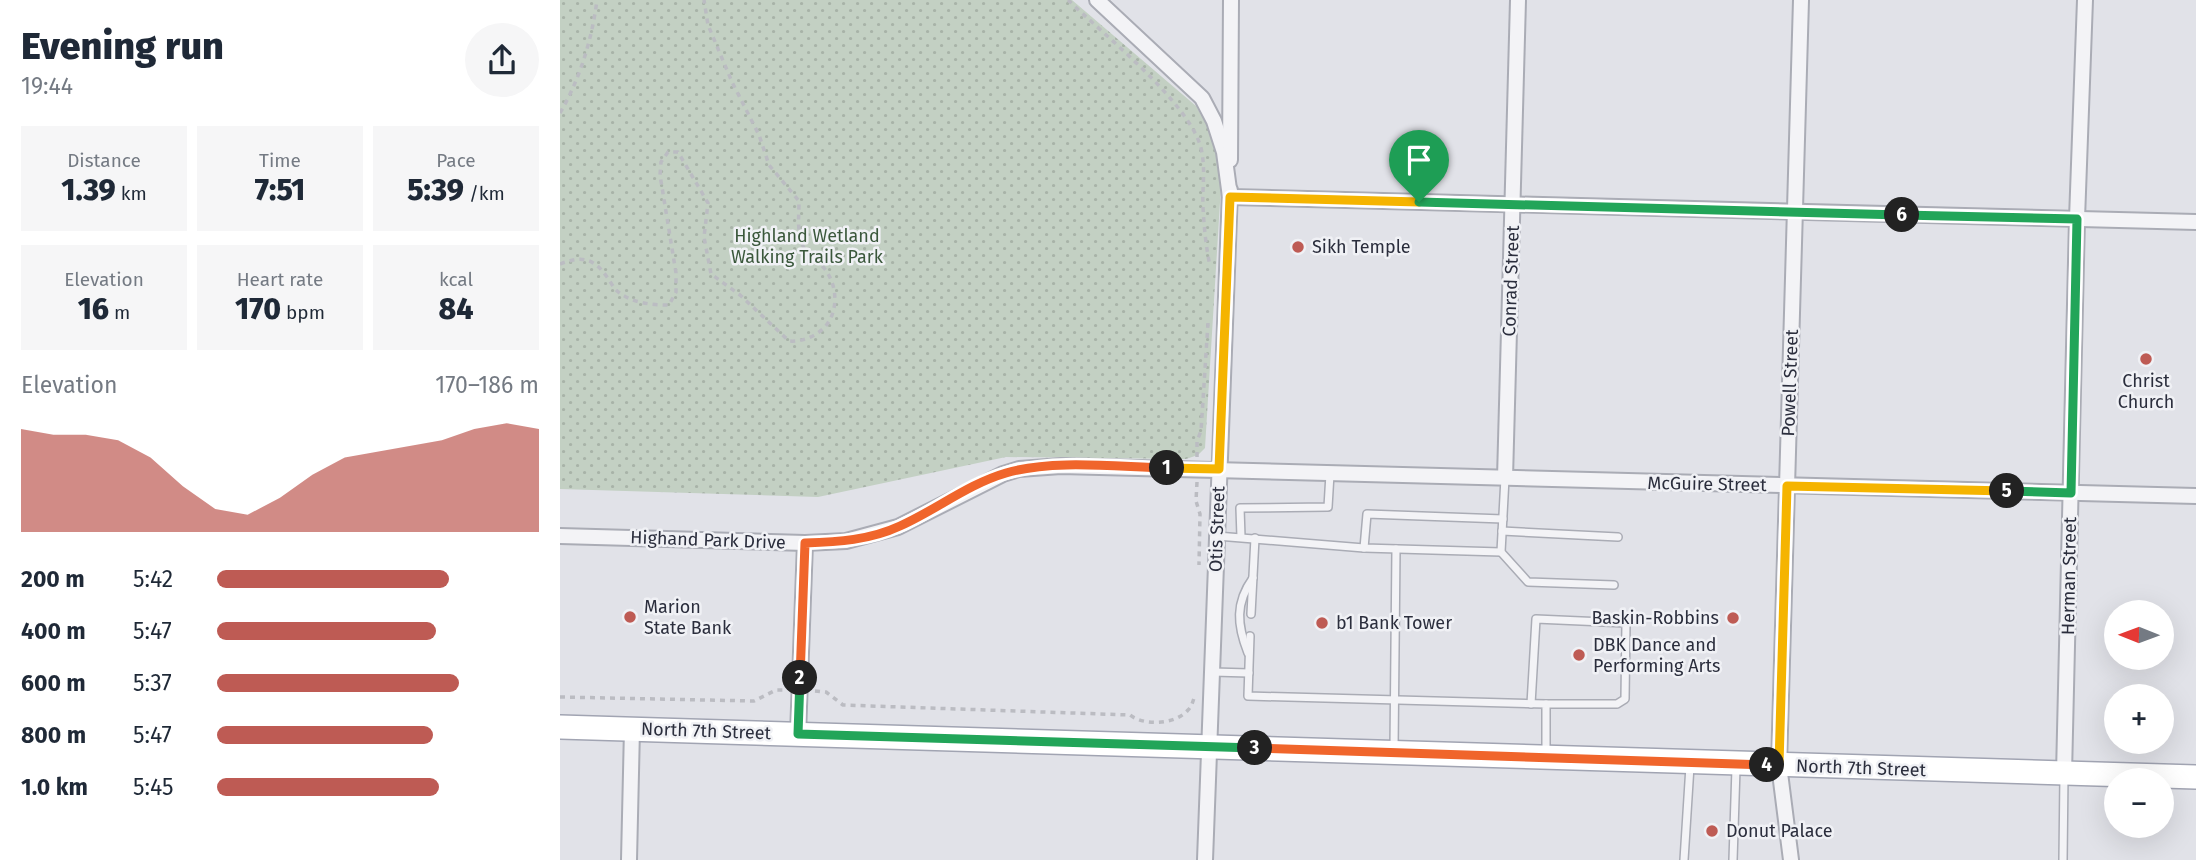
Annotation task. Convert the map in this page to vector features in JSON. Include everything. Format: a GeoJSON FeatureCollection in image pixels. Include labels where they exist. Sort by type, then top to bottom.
{"type":"FeatureCollection","features":[{"type":"Feature","properties":{"kind":"main road","name":"North 7th Street"},"geometry":{"type":"LineString","coordinates":[[560,727],[2196,777]]}},
{"type":"Feature","properties":{"kind":"street","name":"Otis Street"},"geometry":{"type":"LineString","coordinates":[[1097,0],[1202,98],[1214,121],[1224,152],[1230,197]]}},
{"type":"Feature","properties":{"kind":"street","name":"Otis Street"},"geometry":{"type":"LineString","coordinates":[[1205,860],[1230,197],[1231,0]]}},
{"type":"Feature","properties":{"kind":"street","name":"Conrad Street"},"geometry":{"type":"LineString","coordinates":[[1505,478],[1518,0]]}},
{"type":"Feature","properties":{"kind":"street","name":"Powell Street"},"geometry":{"type":"LineString","coordinates":[[1791,860],[1779,765],[1801,0]]}},
{"type":"Feature","properties":{"kind":"street","name":"Herman Street"},"geometry":{"type":"LineString","coordinates":[[2064,774],[2085,0]]}},
{"type":"Feature","properties":{"kind":"street"},"geometry":{"type":"LineString","coordinates":[[1230,197],[2196,222]]}},
{"type":"Feature","properties":{"kind":"street","name":"Highand Park Drive"},"geometry":{"type":"LineString","coordinates":[[560,536],[805,543],[846,541],[898,527],[983,482],[1019,469],[1061,466],[1219,469]]}},
{"type":"Feature","properties":{"kind":"street","name":"McGuire Street"},"geometry":{"type":"LineString","coordinates":[[1219,469],[2196,496]]}},
{"type":"Feature","properties":{"kind":"street"},"geometry":{"type":"LineString","coordinates":[[798,734],[805,543]]}},
{"type":"Feature","properties":{"kind":"street"},"geometry":{"type":"LineString","coordinates":[[629,860],[632,729]]}},
{"type":"Feature","properties":{"kind":"lane"},"geometry":{"type":"LineString","coordinates":[[1241,537],[1241,508],[1328,508],[1330,474]]}},
{"type":"Feature","properties":{"kind":"lane"},"geometry":{"type":"LineString","coordinates":[[1505,478],[1501,552],[1528,582],[1614,585]]}},
{"type":"Feature","properties":{"kind":"lane"},"geometry":{"type":"LineString","coordinates":[[1364,548],[1367,514],[1503,519]]}},
{"type":"Feature","properties":{"kind":"lane"},"geometry":{"type":"LineString","coordinates":[[1502,531],[1618,537]]}},
{"type":"Feature","properties":{"kind":"lane"},"geometry":{"type":"LineString","coordinates":[[1217,536],[1364,548],[1501,552]]}},
{"type":"Feature","properties":{"kind":"lane"},"geometry":{"type":"LineString","coordinates":[[1251,614],[1255,538]]}},
{"type":"Feature","properties":{"kind":"lane"},"geometry":{"type":"LineString","coordinates":[[1394,753],[1395,549]]}},
{"type":"Feature","properties":{"kind":"lane"},"geometry":{"type":"LineString","coordinates":[[1249,657],[1240,632],[1241,594],[1253,578]]}},
{"type":"Feature","properties":{"kind":"lane"},"geometry":{"type":"LineString","coordinates":[[1250,636],[1248,696],[1531,704],[1617,704],[1625,699],[1626,623],[1536,619],[1531,704]]}},
{"type":"Feature","properties":{"kind":"lane"},"geometry":{"type":"LineString","coordinates":[[1213,671],[1249,673]]}},
{"type":"Feature","properties":{"kind":"lane"},"geometry":{"type":"LineString","coordinates":[[1546,704],[1546,758]]}},
{"type":"Feature","properties":{"kind":"lane"},"geometry":{"type":"LineString","coordinates":[[1684,860],[1690,762]]}},
{"type":"Feature","properties":{"kind":"lane"},"geometry":{"type":"LineString","coordinates":[[1733,860],[1737,764]]}},
{"type":"Feature","properties":{"kind":"lane"},"geometry":{"type":"LineString","coordinates":[[2063,860],[2064,774]]}},
{"type":"Feature","properties":{"kind":"path"},"geometry":{"type":"LineString","coordinates":[[560,113],[574,90],[597,0]]}},
{"type":"Feature","properties":{"kind":"path"},"geometry":{"type":"LineString","coordinates":[[560,264],[577,257],[593,262],[616,290],[630,298],[645,303],[669,304],[677,292],[676,273],[660,175],[661,162],[668,152],[678,152],[708,203],[704,237],[711,274],[740,295],[789,341],[806,340],[822,330],[828,322],[835,304],[832,281],[822,265],[807,254],[803,247],[799,234],[799,201],[769,165],[759,135],[732,82],[708,25],[704,0]]}},
{"type":"Feature","properties":{"kind":"path"},"geometry":{"type":"LineString","coordinates":[[1068,0],[1166,94],[1194,131],[1200,147],[1205,179],[1202,204],[1211,270]]}},
{"type":"Feature","properties":{"kind":"path"},"geometry":{"type":"LineString","coordinates":[[1197,455],[1197,441],[1202,431],[1209,310]]}},
{"type":"Feature","properties":{"kind":"path"},"geometry":{"type":"LineString","coordinates":[[1197,485],[1196,501],[1200,514],[1199,573]]}},
{"type":"Feature","properties":{"kind":"path"},"geometry":{"type":"LineString","coordinates":[[560,697],[754,701],[776,690],[783,690]]}},
{"type":"Feature","properties":{"kind":"path"},"geometry":{"type":"LineString","coordinates":[[814,691],[825,692],[844,705],[1130,715],[1138,721],[1159,722],[1184,714],[1191,706],[1196,691]]}},
{"type":"Feature","properties":{"kind":"green space","name":"Highland Wetland Walking Trails Park"},"geometry":{"type":"Polygon","coordinates":[[[560,0],[1072,0],[1196,106],[1210,131],[1219,157],[1221,186],[1205,448],[1198,455],[1186,459],[1006,457],[818,497],[560,489],[560,0]]]}},
{"type":"Feature","properties":{"kind":"place","name":"Sikh Temple"},"geometry":{"type":"Point","coordinates":[1298,247]}},
{"type":"Feature","properties":{"kind":"place","name":"Christ Church"},"geometry":{"type":"Point","coordinates":[2146,359]}},
{"type":"Feature","properties":{"kind":"place","name":"Marion State Bank"},"geometry":{"type":"Point","coordinates":[630,617]}},
{"type":"Feature","properties":{"kind":"place","name":"Baskin-Robbins"},"geometry":{"type":"Point","coordinates":[1733,618]}},
{"type":"Feature","properties":{"kind":"place","name":"b1 Bank Tower"},"geometry":{"type":"Point","coordinates":[1322,623]}},
{"type":"Feature","properties":{"kind":"place","name":"DBK Dance and Performing Arts"},"geometry":{"type":"Point","coordinates":[1579,655]}},
{"type":"Feature","properties":{"kind":"place","name":"Donut Palace"},"geometry":{"type":"Point","coordinates":[1712,831]}},
{"type":"Feature","properties":{"kind":"route"},"geometry":{"type":"LineString","coordinates":[[1230,197],[1419,202],[2077,219],[2071,493],[1787,486],[1779,765],[798,734],[805,543],[846,541],[876,535],[898,527],[983,482],[1019,469],[1061,466],[1219,469],[1230,197]]}}]}
